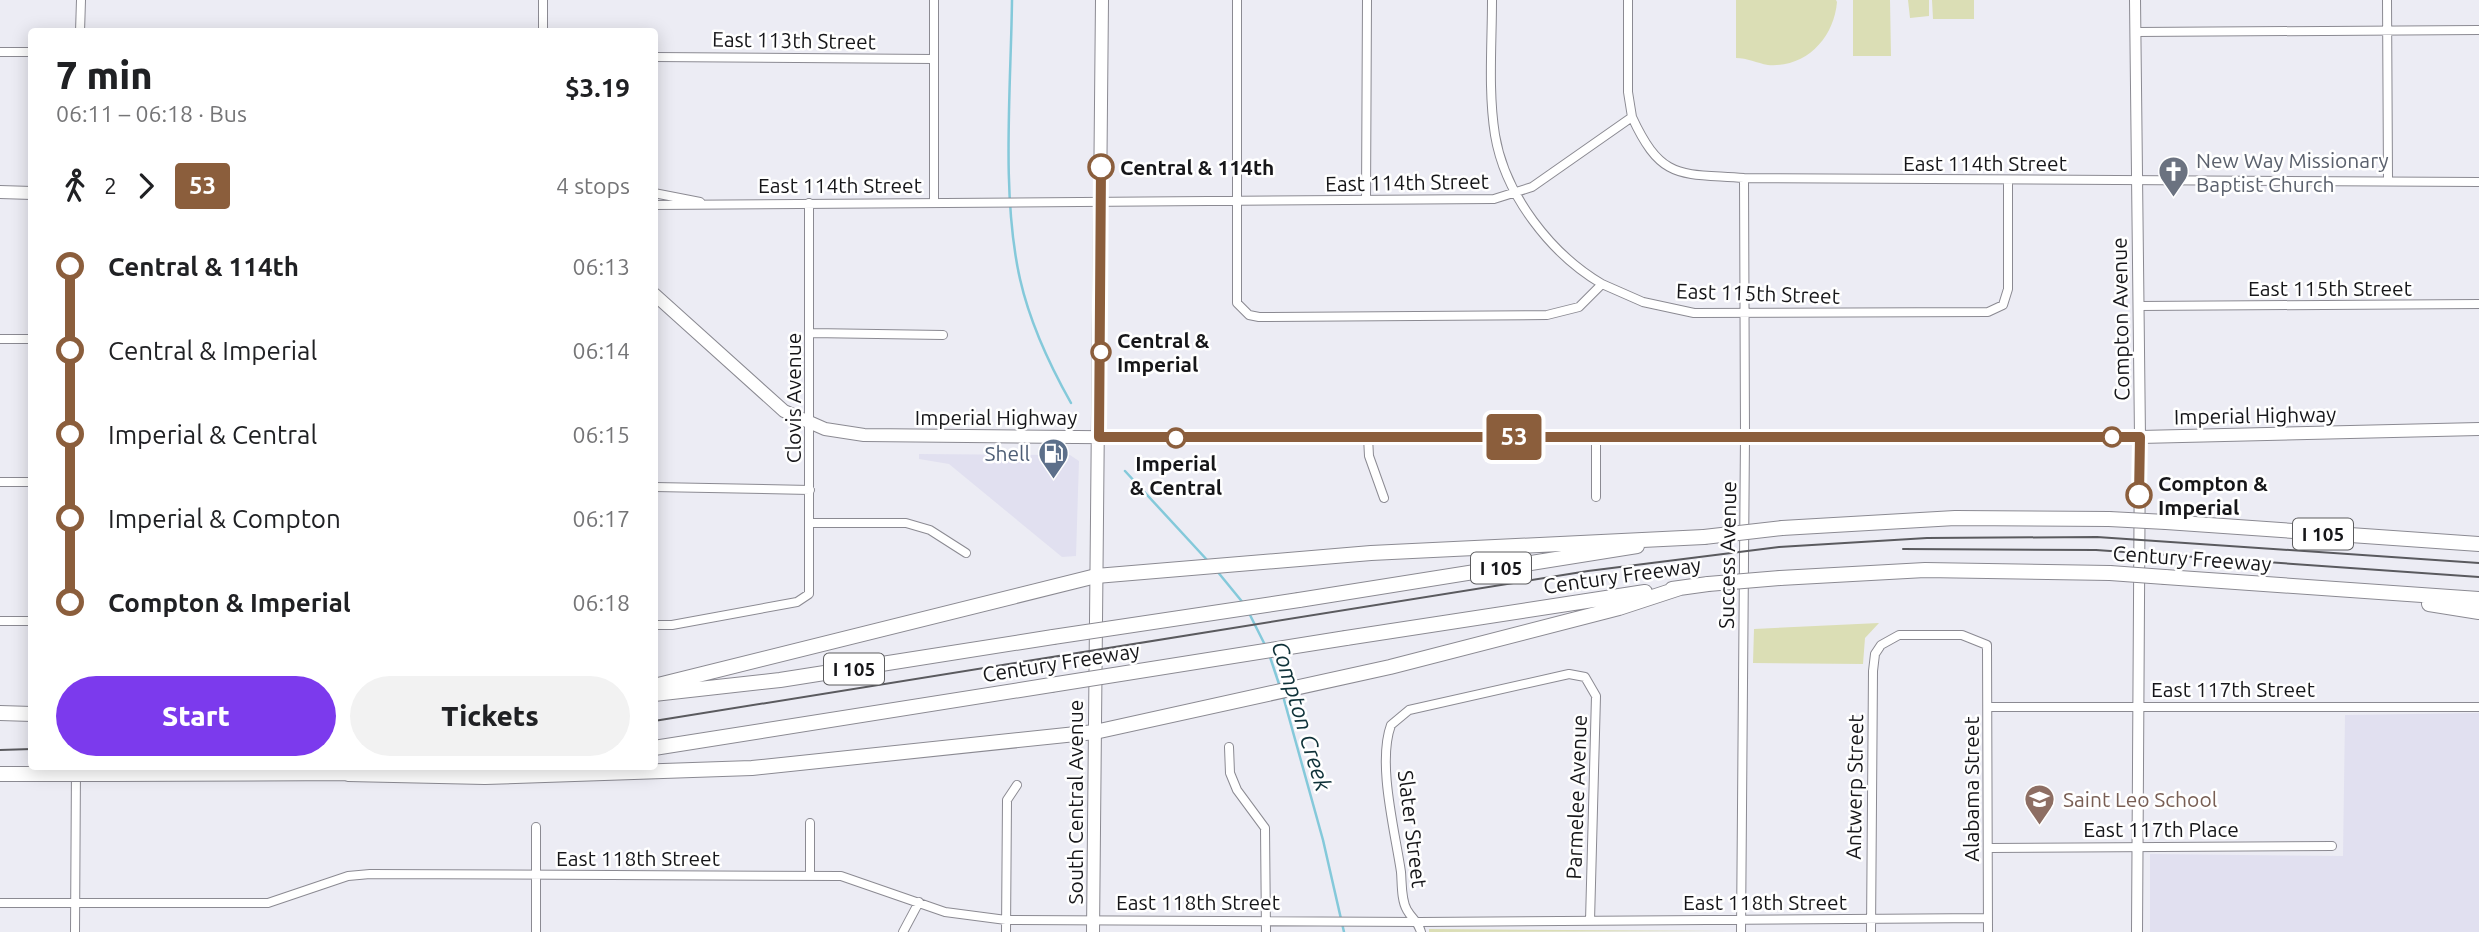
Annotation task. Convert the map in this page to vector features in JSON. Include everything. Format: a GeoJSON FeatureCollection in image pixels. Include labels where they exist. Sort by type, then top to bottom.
{"type":"FeatureCollection","features":[{"type":"Feature","properties":{"kind":"highway","name":"Century Freeway"},"geometry":{"type":"LineString","coordinates":[[658,694],[780,680],[1704,537],[1782,528],[1955,518],[2109,519],[2479,544]]}},
{"type":"Feature","properties":{"kind":"highway"},"geometry":{"type":"LineString","coordinates":[[658,685],[1096,576],[1569,541],[1704,537]]}},
{"type":"Feature","properties":{"kind":"highway","name":"Century Freeway"},"geometry":{"type":"LineString","coordinates":[[658,747],[1346,638],[1708,584],[1780,578],[1937,570],[2110,573],[2479,599]]}},
{"type":"Feature","properties":{"kind":"highway"},"geometry":{"type":"LineString","coordinates":[[0,774],[499,777],[752,768],[1095,732],[1321,682],[1619,608],[1680,588]]}},
{"type":"Feature","properties":{"kind":"highway"},"geometry":{"type":"LineString","coordinates":[[2338,589],[2479,612]]}},
{"type":"Feature","properties":{"kind":"highway"},"geometry":{"type":"LineString","coordinates":[[0,713],[28,714]]}},
{"type":"Feature","properties":{"kind":"highway"},"geometry":{"type":"LineString","coordinates":[[348,774],[417,770]]}},
{"type":"Feature","properties":{"kind":"main road","name":"South Central Avenue"},"geometry":{"type":"LineString","coordinates":[[1093,926],[1102,0]]}},
{"type":"Feature","properties":{"kind":"main road","name":"Compton Avenue"},"geometry":{"type":"LineString","coordinates":[[2135,0],[2140,437],[2137,932]]}},
{"type":"Feature","properties":{"kind":"main road"},"geometry":{"type":"LineString","coordinates":[[0,192],[28,192]]}},
{"type":"Feature","properties":{"kind":"main road","name":"Imperial Highway"},"geometry":{"type":"LineString","coordinates":[[658,298],[769,400],[811,425],[864,435],[2140,437],[2479,429]]}},
{"type":"Feature","properties":{"kind":"street"},"geometry":{"type":"LineString","coordinates":[[80,0],[80,28]]}},
{"type":"Feature","properties":{"kind":"street"},"geometry":{"type":"LineString","coordinates":[[543,0],[543,28]]}},
{"type":"Feature","properties":{"kind":"street"},"geometry":{"type":"LineString","coordinates":[[934,0],[934,202]]}},
{"type":"Feature","properties":{"kind":"street"},"geometry":{"type":"LineString","coordinates":[[1237,0],[1237,303],[1249,315],[1548,315],[1579,307],[1602,284]]}},
{"type":"Feature","properties":{"kind":"street"},"geometry":{"type":"LineString","coordinates":[[1366,200],[1367,0]]}},
{"type":"Feature","properties":{"kind":"street","name":"East 115th Street"},"geometry":{"type":"LineString","coordinates":[[1492,0],[1495,137],[1508,177],[1517,194],[1566,258],[1620,294],[1669,309],[1695,313],[1974,314],[1997,310],[2003,304],[2008,289],[2008,180]]}},
{"type":"Feature","properties":{"kind":"street"},"geometry":{"type":"LineString","coordinates":[[1628,0],[1629,92],[1632,117]]}},
{"type":"Feature","properties":{"kind":"street"},"geometry":{"type":"LineString","coordinates":[[2387,0],[2388,180]]}},
{"type":"Feature","properties":{"kind":"street"},"geometry":{"type":"LineString","coordinates":[[2136,32],[2479,30]]}},
{"type":"Feature","properties":{"kind":"street"},"geometry":{"type":"LineString","coordinates":[[0,52],[28,52]]}},
{"type":"Feature","properties":{"kind":"street","name":"East 113th Street"},"geometry":{"type":"LineString","coordinates":[[658,57],[934,59]]}},
{"type":"Feature","properties":{"kind":"street","name":"East 114th Street"},"geometry":{"type":"LineString","coordinates":[[658,205],[1494,199],[1517,194],[1532,187],[1632,117],[1643,142],[1677,173],[1744,178],[2479,182]]}},
{"type":"Feature","properties":{"kind":"street","name":"Success Avenue"},"geometry":{"type":"LineString","coordinates":[[1741,932],[1744,178]]}},
{"type":"Feature","properties":{"kind":"street","name":"East 114th Street"},"geometry":{"type":"LineString","coordinates":[[658,194],[703,203]]}},
{"type":"Feature","properties":{"kind":"street","name":"Clovis Avenue"},"geometry":{"type":"LineString","coordinates":[[658,625],[672,625],[797,602],[810,594],[808,203]]}},
{"type":"Feature","properties":{"kind":"street","name":"East 115th Street"},"geometry":{"type":"LineString","coordinates":[[2139,306],[2479,304]]}},
{"type":"Feature","properties":{"kind":"street"},"geometry":{"type":"LineString","coordinates":[[810,333],[943,334]]}},
{"type":"Feature","properties":{"kind":"street"},"geometry":{"type":"LineString","coordinates":[[0,339],[28,339]]}},
{"type":"Feature","properties":{"kind":"street"},"geometry":{"type":"LineString","coordinates":[[1368,437],[1369,456],[1384,498]]}},
{"type":"Feature","properties":{"kind":"street"},"geometry":{"type":"LineString","coordinates":[[1596,437],[1596,496]]}},
{"type":"Feature","properties":{"kind":"street"},"geometry":{"type":"LineString","coordinates":[[0,482],[28,482]]}},
{"type":"Feature","properties":{"kind":"street"},"geometry":{"type":"LineString","coordinates":[[658,487],[810,490]]}},
{"type":"Feature","properties":{"kind":"street"},"geometry":{"type":"LineString","coordinates":[[810,523],[906,523],[930,530],[966,553]]}},
{"type":"Feature","properties":{"kind":"street"},"geometry":{"type":"LineString","coordinates":[[0,621],[28,621]]}},
{"type":"Feature","properties":{"kind":"street","name":"Antwerp Street"},"geometry":{"type":"LineString","coordinates":[[1871,932],[1875,654],[1881,645],[1899,635],[1962,635],[1987,645]]}},
{"type":"Feature","properties":{"kind":"street","name":"Alabama Street"},"geometry":{"type":"LineString","coordinates":[[1987,645],[1990,848],[1988,932]]}},
{"type":"Feature","properties":{"kind":"street","name":"Slater Street"},"geometry":{"type":"LineString","coordinates":[[1421,932],[1419,922],[1406,909],[1397,850],[1388,781],[1387,749],[1391,724],[1399,716],[1423,707],[1557,675],[1585,677]]}},
{"type":"Feature","properties":{"kind":"street","name":"Parmelee Avenue"},"geometry":{"type":"LineString","coordinates":[[1585,677],[1596,696],[1590,921]]}},
{"type":"Feature","properties":{"kind":"street","name":"East 117th Street"},"geometry":{"type":"LineString","coordinates":[[1988,707],[2479,707]]}},
{"type":"Feature","properties":{"kind":"street"},"geometry":{"type":"LineString","coordinates":[[1229,747],[1230,773],[1237,790],[1265,828],[1266,932]]}},
{"type":"Feature","properties":{"kind":"street"},"geometry":{"type":"LineString","coordinates":[[75,932],[76,770]]}},
{"type":"Feature","properties":{"kind":"street"},"geometry":{"type":"LineString","coordinates":[[1006,932],[1007,800],[1017,785]]}},
{"type":"Feature","properties":{"kind":"street"},"geometry":{"type":"LineString","coordinates":[[810,823],[810,876]]}},
{"type":"Feature","properties":{"kind":"street"},"geometry":{"type":"LineString","coordinates":[[536,827],[536,932]]}},
{"type":"Feature","properties":{"kind":"street","name":"East 117th Place"},"geometry":{"type":"LineString","coordinates":[[1990,848],[2332,846]]}},
{"type":"Feature","properties":{"kind":"street","name":"East 118th Street"},"geometry":{"type":"LineString","coordinates":[[0,903],[268,903],[359,875],[841,876],[945,912],[1093,926],[1267,919],[1419,922],[1988,918]]}},
{"type":"Feature","properties":{"kind":"street"},"geometry":{"type":"LineString","coordinates":[[903,932],[919,902]]}},
{"type":"Feature","properties":{"kind":"shaded area"},"geometry":{"type":"Polygon","coordinates":[[[919,454],[1070,455],[1079,461],[1076,556],[1062,557],[949,464],[919,459],[919,454]]]}},
{"type":"Feature","properties":{"kind":"shaded area"},"geometry":{"type":"Polygon","coordinates":[[[2479,713],[2479,932],[2150,932],[2150,854],[2343,856],[2345,715],[2479,713]]]}},
{"type":"Feature","properties":{"kind":"green space"},"geometry":{"type":"Polygon","coordinates":[[[1736,0],[1837,2],[1830,27],[1816,48],[1794,61],[1782,65],[1768,65],[1736,58],[1736,0]]]}},
{"type":"Feature","properties":{"kind":"green space"},"geometry":{"type":"Polygon","coordinates":[[[1853,0],[1890,0],[1891,56],[1853,56],[1853,0]]]}},
{"type":"Feature","properties":{"kind":"green space"},"geometry":{"type":"Polygon","coordinates":[[[1908,0],[1929,0],[1929,16],[1910,18],[1908,0]]]}},
{"type":"Feature","properties":{"kind":"green space"},"geometry":{"type":"Polygon","coordinates":[[[1932,0],[1974,0],[1974,19],[1933,19],[1932,0]]]}},
{"type":"Feature","properties":{"kind":"green space"},"geometry":{"type":"Polygon","coordinates":[[[1879,623],[1865,638],[1863,664],[1753,663],[1754,629],[1879,623]]]}},
{"type":"Feature","properties":{"kind":"green space"},"geometry":{"type":"Polygon","coordinates":[[[1429,929],[1730,931],[1429,932],[1429,929]]]}},
{"type":"Feature","properties":{"kind":"waterway"},"geometry":{"type":"LineString","coordinates":[[1012,0],[1008,141],[1014,246],[1024,295],[1035,327],[1071,403]]}},
{"type":"Feature","properties":{"kind":"waterway","name":"Compton Creek"},"geometry":{"type":"LineString","coordinates":[[1125,471],[1208,561]]}},
{"type":"Feature","properties":{"kind":"waterway","name":"Compton Creek"},"geometry":{"type":"LineString","coordinates":[[1217,571],[1244,604]]}},
{"type":"Feature","properties":{"kind":"waterway","name":"Compton Creek"},"geometry":{"type":"LineString","coordinates":[[1249,613],[1266,647]]}},
{"type":"Feature","properties":{"kind":"waterway","name":"Compton Creek"},"geometry":{"type":"LineString","coordinates":[[1270,657],[1280,687]]}},
{"type":"Feature","properties":{"kind":"waterway","name":"Compton Creek"},"geometry":{"type":"LineString","coordinates":[[1283,696],[1323,840],[1344,932]]}},
{"type":"Feature","properties":{"kind":"tram line"},"geometry":{"type":"LineString","coordinates":[[658,720],[1588,571],[1779,547],[1927,538],[2097,537],[2479,563]]}},
{"type":"Feature","properties":{"kind":"tram line"},"geometry":{"type":"LineString","coordinates":[[1903,549],[2096,550],[2479,577]]}},
{"type":"Feature","properties":{"kind":"tram line"},"geometry":{"type":"LineString","coordinates":[[0,750],[28,749]]}},
{"type":"Feature","properties":{"kind":"bus line","name":"53"},"geometry":{"type":"LineString","coordinates":[[1101,167],[1099,437],[2140,437],[2139,495]]}},
{"type":"Feature","properties":{"kind":"place","name":"Central & 114th"},"geometry":{"type":"Point","coordinates":[1101,167]}},
{"type":"Feature","properties":{"kind":"place","name":"New Way Missionary Baptist Church"},"geometry":{"type":"Point","coordinates":[2173,199]}},
{"type":"Feature","properties":{"kind":"place","name":"Central & Imperial"},"geometry":{"type":"Point","coordinates":[1101,352]}},
{"type":"Feature","properties":{"kind":"place","name":"Imperial & Central"},"geometry":{"type":"Point","coordinates":[1176,438]}},
{"type":"Feature","properties":{"kind":"place","name":"Shell"},"geometry":{"type":"Point","coordinates":[1053,480]}},
{"type":"Feature","properties":{"kind":"place","name":"Compton & Imperial"},"geometry":{"type":"Point","coordinates":[2139,495]}},
{"type":"Feature","properties":{"kind":"place","name":"Saint Leo School"},"geometry":{"type":"Point","coordinates":[2040,826]}}]}
